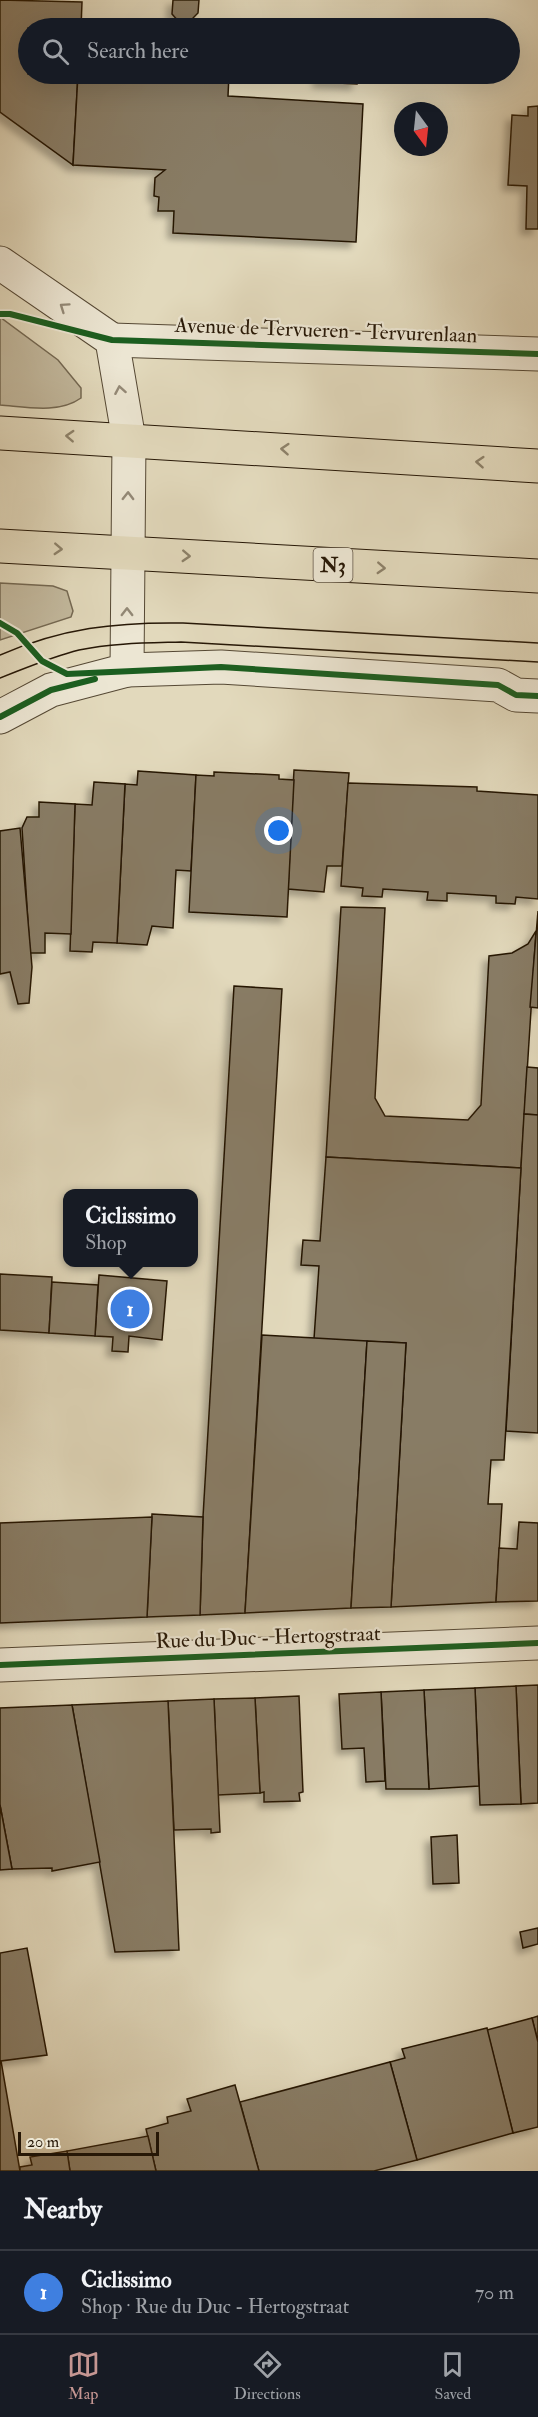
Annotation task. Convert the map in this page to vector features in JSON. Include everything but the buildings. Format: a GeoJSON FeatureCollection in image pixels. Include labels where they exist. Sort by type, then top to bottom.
{"type":"FeatureCollection","features":[{"type":"Feature","properties":{"kind":"main road"},"geometry":{"type":"LineString","coordinates":[[0,433],[538,466]]}},
{"type":"Feature","properties":{"kind":"main road","name":"N3"},"geometry":{"type":"LineString","coordinates":[[0,546],[538,576]]}},
{"type":"Feature","properties":{"kind":"street"},"geometry":{"type":"LineString","coordinates":[[0,263],[112,340],[129,440],[127,670]]}},
{"type":"Feature","properties":{"kind":"street","name":"Avenue de Tervueren - Tervurenlaan"},"geometry":{"type":"LineString","coordinates":[[112,340],[538,354]]}},
{"type":"Feature","properties":{"kind":"street"},"geometry":{"type":"LineString","coordinates":[[0,717],[51,690],[127,670],[220,667],[498,685],[516,694],[538,696]]}},
{"type":"Feature","properties":{"kind":"street","name":"Rue du Duc - Hertogstraat"},"geometry":{"type":"LineString","coordinates":[[0,1665],[538,1643]]}},
{"type":"Feature","properties":{"kind":"shaded area"},"geometry":{"type":"Polygon","coordinates":[[[0,317],[58,360],[81,388],[81,398],[53,408],[0,405],[0,317]]]}},
{"type":"Feature","properties":{"kind":"shaded area"},"geometry":{"type":"Polygon","coordinates":[[[0,583],[53,586],[67,591],[73,611],[71,617],[0,640],[0,583]]]}},
{"type":"Feature","properties":{"kind":"tram line"},"geometry":{"type":"LineString","coordinates":[[0,655],[45,638],[67,633],[112,626],[158,623],[538,643]]}},
{"type":"Feature","properties":{"kind":"tram line"},"geometry":{"type":"LineString","coordinates":[[0,678],[79,650],[117,645],[181,642],[538,662]]}},
{"type":"Feature","properties":{"kind":"cycle path"},"geometry":{"type":"LineString","coordinates":[[0,314],[10,314],[112,340],[538,354]]}},
{"type":"Feature","properties":{"kind":"cycle path"},"geometry":{"type":"LineString","coordinates":[[0,623],[17,633],[42,661],[67,674],[221,667],[498,685],[516,695],[538,696]]}},
{"type":"Feature","properties":{"kind":"cycle path"},"geometry":{"type":"LineString","coordinates":[[0,717],[51,690],[95,679]]}},
{"type":"Feature","properties":{"kind":"cycle path"},"geometry":{"type":"LineString","coordinates":[[0,1665],[538,1643]]}},
{"type":"Feature","properties":{"kind":"place","name":"Ciclissimo"},"geometry":{"type":"Point","coordinates":[130,1309]}}]}
